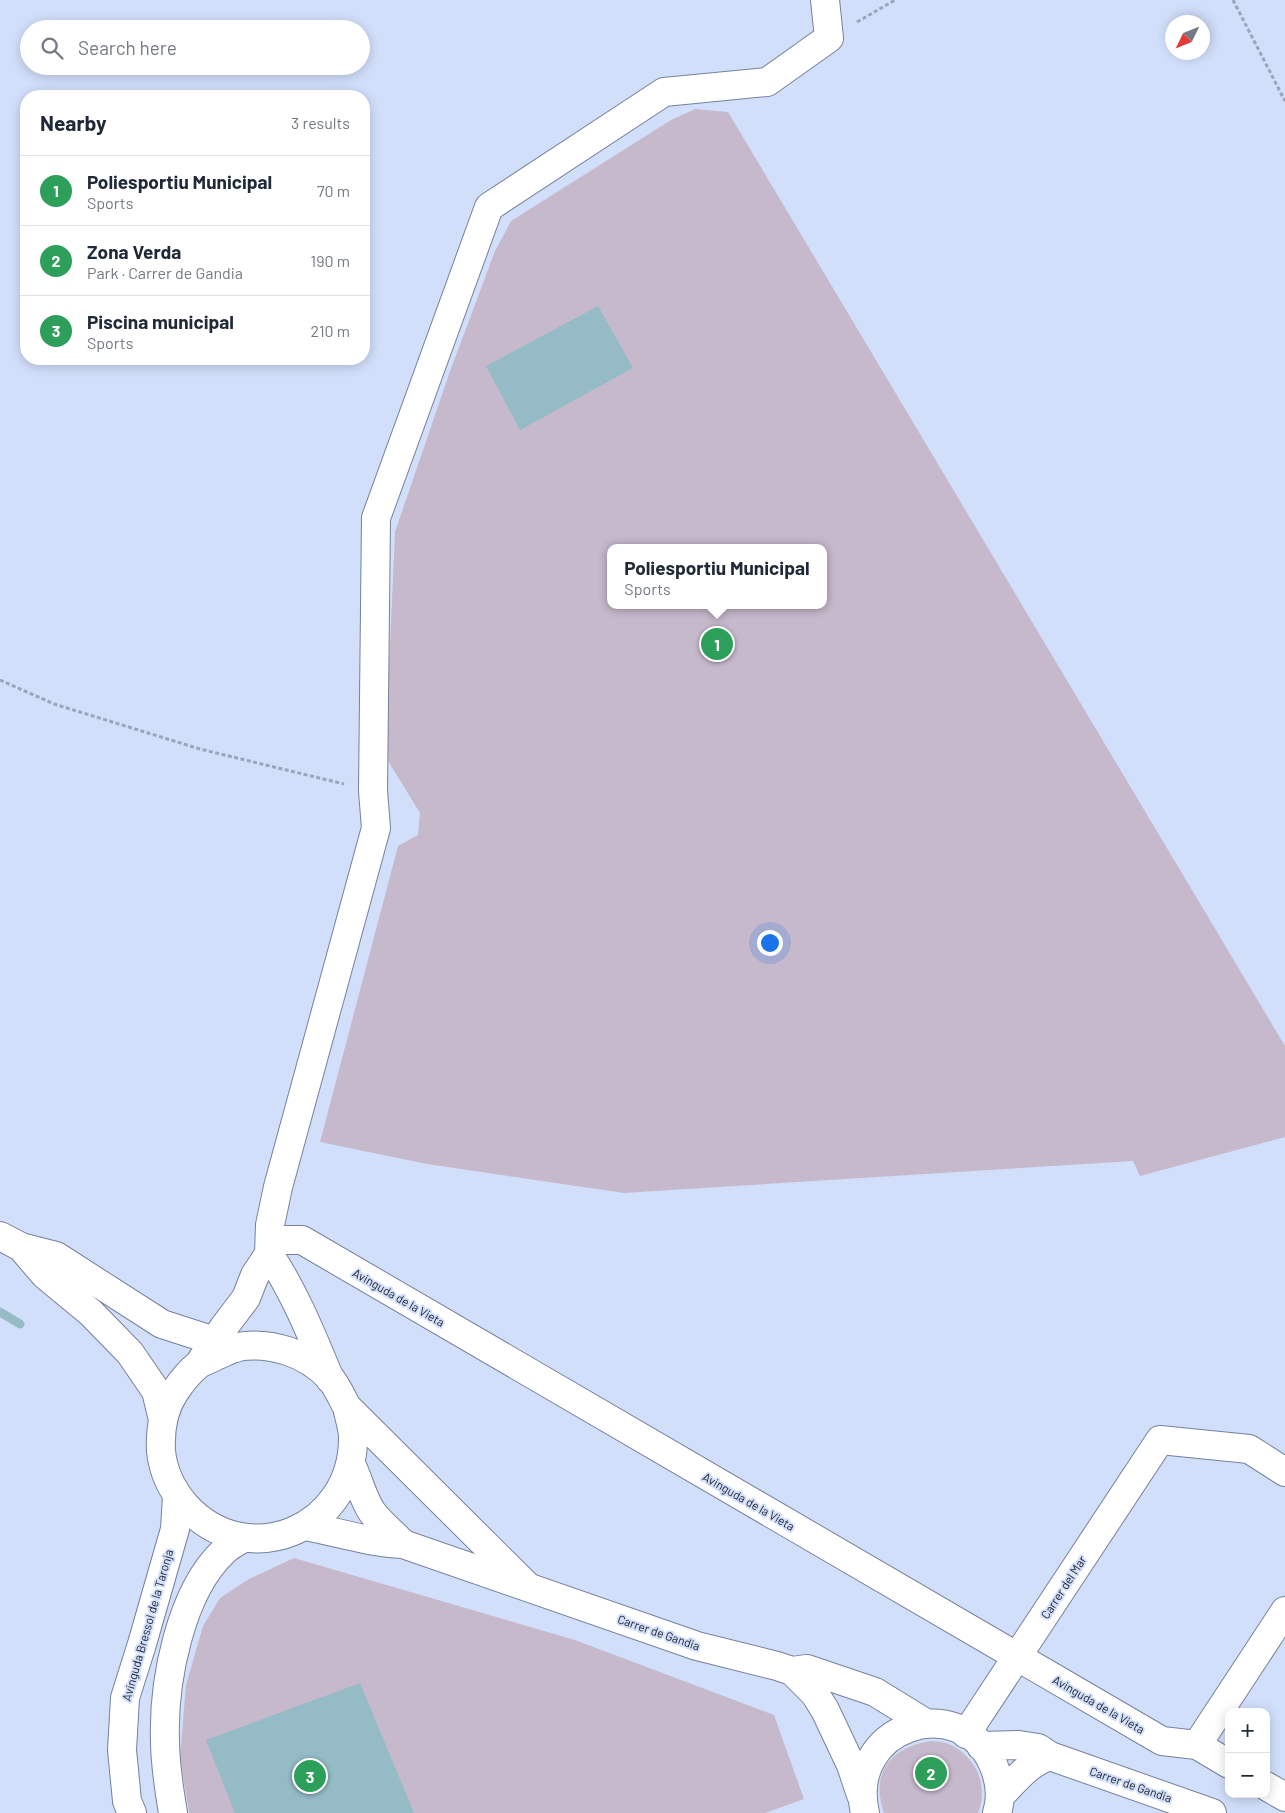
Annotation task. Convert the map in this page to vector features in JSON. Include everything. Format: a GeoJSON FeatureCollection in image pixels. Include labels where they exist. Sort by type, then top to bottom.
{"type":"FeatureCollection","features":[{"type":"Feature","properties":{"kind":"street"},"geometry":{"type":"LineString","coordinates":[[225,1344],[224,1326],[246,1298],[269,1247],[270,1225],[278,1186],[376,828],[373,791],[376,518],[489,207],[664,92],[768,82],[829,38],[825,0]]}},
{"type":"Feature","properties":{"kind":"street","name":"Avinguda de la Vieta"},"geometry":{"type":"LineString","coordinates":[[269,1247],[302,1240],[1162,1741],[1197,1745],[1225,1762]]}},
{"type":"Feature","properties":{"kind":"street"},"geometry":{"type":"LineString","coordinates":[[11,1242],[56,1256],[162,1324],[225,1344],[287,1350],[310,1362],[330,1379]]}},
{"type":"Feature","properties":{"kind":"street"},"geometry":{"type":"LineString","coordinates":[[11,1242],[45,1275],[91,1313],[130,1354],[156,1391],[163,1420]]}},
{"type":"Feature","properties":{"kind":"street"},"geometry":{"type":"LineString","coordinates":[[225,1344],[183,1380],[170,1399],[163,1420],[162,1460],[168,1479],[177,1496],[195,1516],[217,1530],[243,1538],[275,1537],[305,1526],[326,1510],[342,1489],[351,1464],[353,1436],[347,1408],[330,1379],[314,1338],[269,1247]]}},
{"type":"Feature","properties":{"kind":"street","name":"Carrer de Gandia"},"geometry":{"type":"LineString","coordinates":[[347,1408],[527,1586]]}},
{"type":"Feature","properties":{"kind":"street","name":"Carrer del Mar"},"geometry":{"type":"LineString","coordinates":[[973,1740],[1018,1657],[1160,1440],[1249,1449],[1285,1472]]}},
{"type":"Feature","properties":{"kind":"street","name":"Carrer de Gandia"},"geometry":{"type":"LineString","coordinates":[[351,1464],[358,1478],[363,1496],[373,1513],[403,1544]]}},
{"type":"Feature","properties":{"kind":"street","name":"Avinguda Bressol de la Taronja"},"geometry":{"type":"LineString","coordinates":[[132,1813],[127,1801],[122,1750],[125,1698],[175,1529],[177,1496]]}},
{"type":"Feature","properties":{"kind":"street","name":"Carrer de Gandia"},"geometry":{"type":"LineString","coordinates":[[305,1526],[384,1543],[403,1544],[697,1646],[792,1671],[807,1669],[875,1692],[927,1724]]}},
{"type":"Feature","properties":{"kind":"street"},"geometry":{"type":"LineString","coordinates":[[173,1813],[165,1740],[166,1705],[174,1652],[188,1605],[202,1578],[224,1551],[243,1538]]}},
{"type":"Feature","properties":{"kind":"street"},"geometry":{"type":"LineString","coordinates":[[1197,1745],[1285,1611]]}},
{"type":"Feature","properties":{"kind":"street","name":"Carrer de Gandia"},"geometry":{"type":"LineString","coordinates":[[792,1671],[815,1694],[825,1710],[851,1765],[863,1805]]}},
{"type":"Feature","properties":{"kind":"street","name":"Carrer de Gandia"},"geometry":{"type":"LineString","coordinates":[[863,1805],[863,1777],[876,1751],[898,1732],[927,1724],[947,1726],[973,1740],[1038,1748],[1050,1756],[1212,1813]]}},
{"type":"Feature","properties":{"kind":"street"},"geometry":{"type":"LineString","coordinates":[[973,1740],[987,1753],[995,1770],[1000,1787],[1001,1807]]}},
{"type":"Feature","properties":{"kind":"street"},"geometry":{"type":"LineString","coordinates":[[1001,1807],[1032,1764],[1050,1756]]}},
{"type":"Feature","properties":{"kind":"street"},"geometry":{"type":"LineString","coordinates":[[1270,1788],[1285,1797]]}},
{"type":"Feature","properties":{"kind":"path"},"geometry":{"type":"LineString","coordinates":[[829,38],[895,0]]}},
{"type":"Feature","properties":{"kind":"path"},"geometry":{"type":"LineString","coordinates":[[1233,0],[1285,101]]}},
{"type":"Feature","properties":{"kind":"path"},"geometry":{"type":"LineString","coordinates":[[0,680],[54,704],[200,749],[373,791]]}},
{"type":"Feature","properties":{"kind":"shaded area"},"geometry":{"type":"Polygon","coordinates":[[[695,109],[728,112],[1285,1046],[1285,1137],[1140,1176],[1133,1161],[624,1193],[427,1164],[320,1142],[398,846],[418,835],[420,813],[385,756],[395,532],[449,374],[495,251],[511,221],[671,120],[695,109]]]}},
{"type":"Feature","properties":{"kind":"shaded area"},"geometry":{"type":"Polygon","coordinates":[[[598,306],[633,368],[520,430],[486,366],[598,306]]]}},
{"type":"Feature","properties":{"kind":"shaded area"},"geometry":{"type":"Polygon","coordinates":[[[294,1558],[575,1640],[774,1715],[804,1799],[765,1813],[189,1813],[180,1757],[186,1685],[203,1626],[220,1598],[249,1579],[294,1558]]]}},
{"type":"Feature","properties":{"kind":"shaded area"},"geometry":{"type":"Polygon","coordinates":[[[360,1683],[414,1813],[235,1813],[206,1740],[360,1683]]]}},
{"type":"Feature","properties":{"kind":"shaded area"},"geometry":{"type":"Polygon","coordinates":[[[930,1741],[949,1744],[958,1749],[973,1764],[981,1782],[982,1793],[978,1813],[884,1813],[880,1799],[880,1786],[882,1774],[887,1765],[894,1756],[904,1750],[916,1744],[930,1741]]]}},
{"type":"Feature","properties":{"kind":"waterway"},"geometry":{"type":"LineString","coordinates":[[0,1312],[20,1324]]}},
{"type":"Feature","properties":{"kind":"place","name":"Poliesportiu Municipal"},"geometry":{"type":"Point","coordinates":[717,644]}},
{"type":"Feature","properties":{"kind":"place","name":"Zona Verda"},"geometry":{"type":"Point","coordinates":[931,1773]}},
{"type":"Feature","properties":{"kind":"place","name":"Piscina municipal"},"geometry":{"type":"Point","coordinates":[310,1776]}}]}
